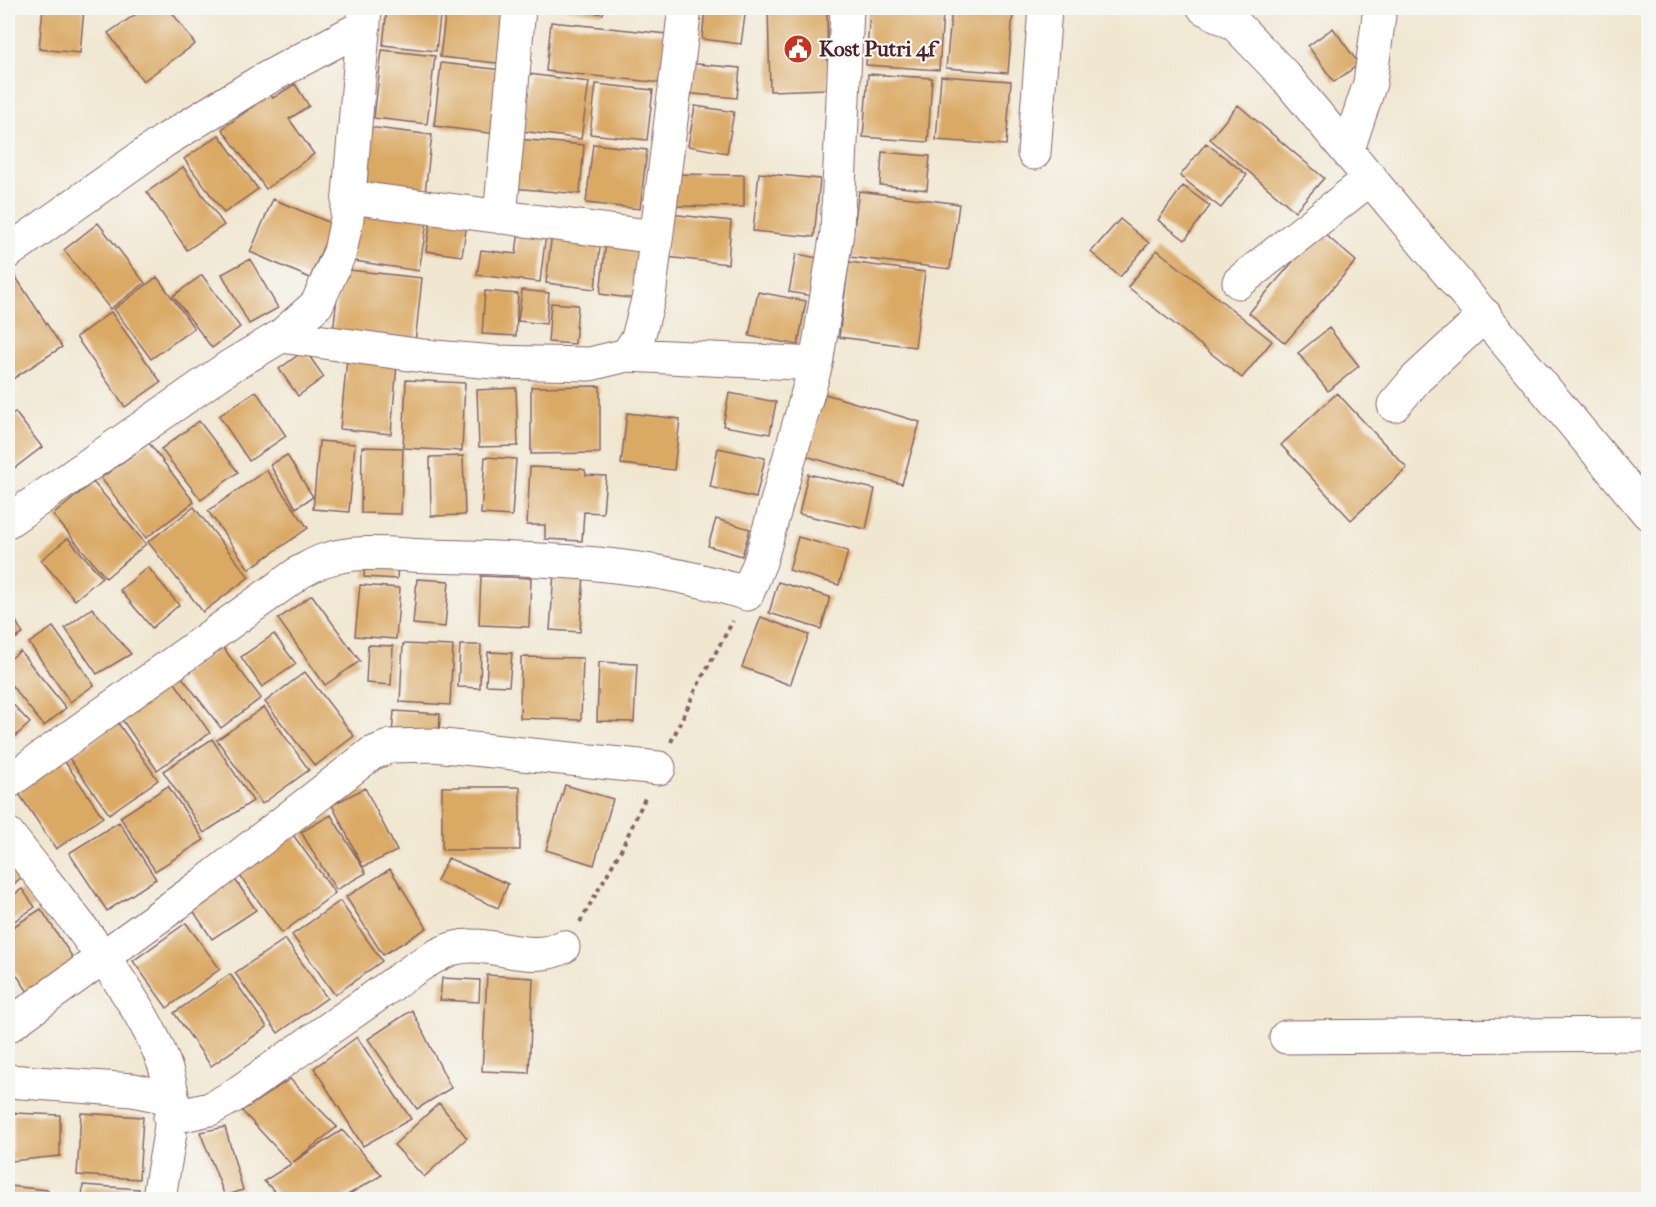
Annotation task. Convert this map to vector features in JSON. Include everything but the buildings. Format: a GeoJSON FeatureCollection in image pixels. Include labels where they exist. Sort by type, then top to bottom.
{"type":"FeatureCollection","features":[{"type":"Feature","properties":{"kind":"street"},"geometry":{"type":"LineString","coordinates":[[500,217],[519,8]]}},
{"type":"Feature","properties":{"kind":"street"},"geometry":{"type":"LineString","coordinates":[[627,355],[638,338],[649,296],[685,8]]}},
{"type":"Feature","properties":{"kind":"street"},"geometry":{"type":"LineString","coordinates":[[8,782],[300,572],[326,560],[363,554],[481,557],[637,567],[701,579],[747,594],[760,562],[816,364],[837,232],[847,8]]}},
{"type":"Feature","properties":{"kind":"street"},"geometry":{"type":"LineString","coordinates":[[1034,153],[1045,8]]}},
{"type":"Feature","properties":{"kind":"street"},"geometry":{"type":"LineString","coordinates":[[1204,8],[1235,24],[1256,44],[1348,149],[1648,513]]}},
{"type":"Feature","properties":{"kind":"street"},"geometry":{"type":"LineString","coordinates":[[1348,149],[1370,82],[1380,8]]}},
{"type":"Feature","properties":{"kind":"street"},"geometry":{"type":"LineString","coordinates":[[8,521],[230,367],[281,336],[317,304],[342,245],[349,197],[365,17]]}},
{"type":"Feature","properties":{"kind":"street"},"geometry":{"type":"LineString","coordinates":[[8,252],[164,141],[365,17]]}},
{"type":"Feature","properties":{"kind":"street"},"geometry":{"type":"LineString","coordinates":[[1239,282],[1371,178]]}},
{"type":"Feature","properties":{"kind":"street"},"geometry":{"type":"LineString","coordinates":[[349,197],[656,237]]}},
{"type":"Feature","properties":{"kind":"street"},"geometry":{"type":"LineString","coordinates":[[1394,405],[1416,379],[1485,315]]}},
{"type":"Feature","properties":{"kind":"street"},"geometry":{"type":"LineString","coordinates":[[281,336],[423,356],[494,362],[590,364],[627,355],[816,364]]}},
{"type":"Feature","properties":{"kind":"street"},"geometry":{"type":"LineString","coordinates":[[8,1026],[205,884],[371,754],[391,746],[434,745],[659,768]]}},
{"type":"Feature","properties":{"kind":"street"},"geometry":{"type":"LineString","coordinates":[[8,834],[103,958],[154,1042],[168,1072],[171,1108],[159,1200]]}},
{"type":"Feature","properties":{"kind":"street"},"geometry":{"type":"LineString","coordinates":[[8,1081],[133,1090],[171,1108],[210,1109],[232,1097],[381,992],[448,950],[471,947],[550,954],[563,947]]}},
{"type":"Feature","properties":{"kind":"street"},"geometry":{"type":"LineString","coordinates":[[1286,1037],[1648,1034]]}},
{"type":"Feature","properties":{"kind":"place","name":"Kost Putri 4f"},"geometry":{"type":"Point","coordinates":[798,49]}}]}
